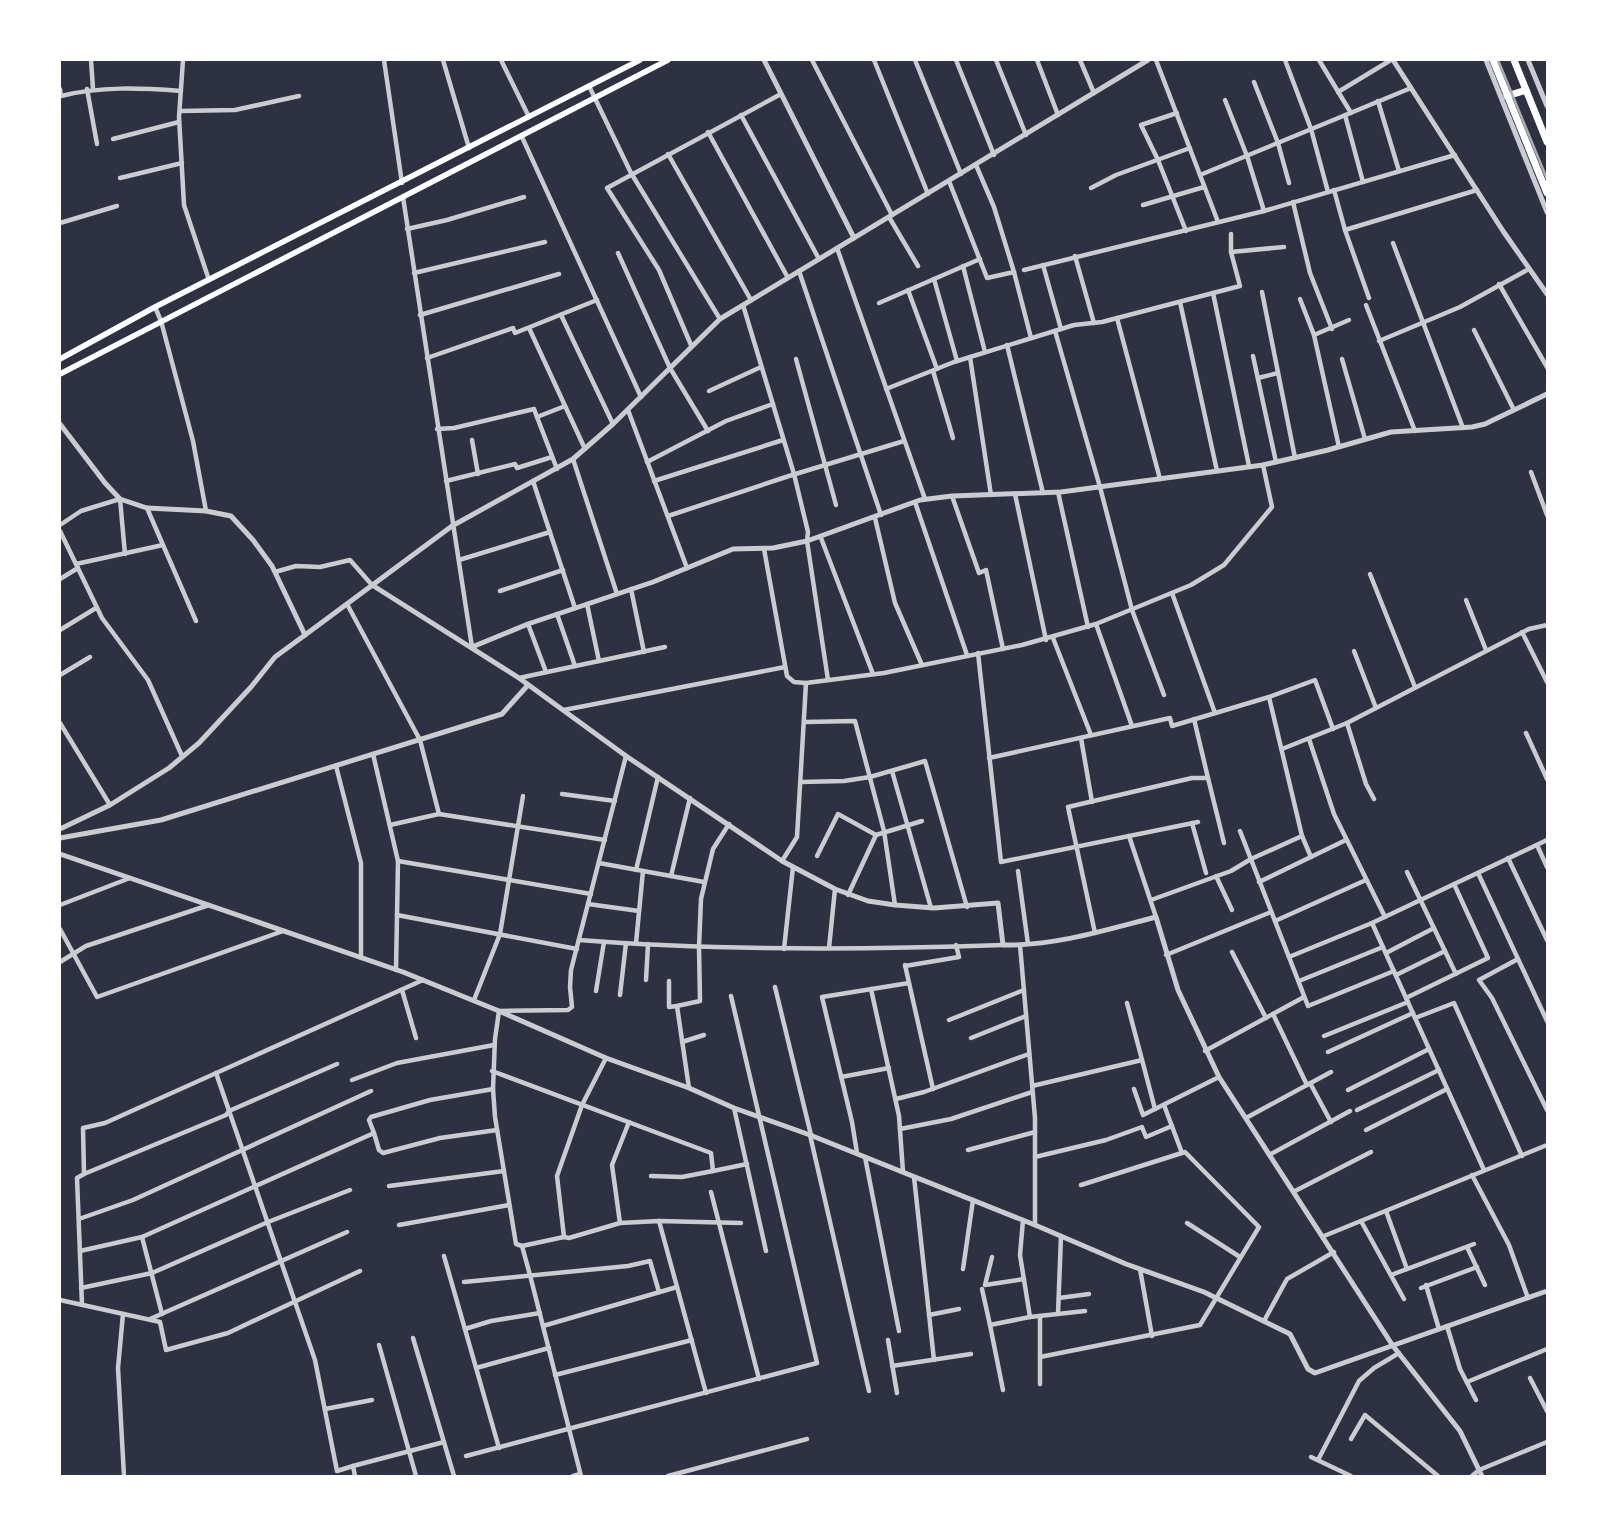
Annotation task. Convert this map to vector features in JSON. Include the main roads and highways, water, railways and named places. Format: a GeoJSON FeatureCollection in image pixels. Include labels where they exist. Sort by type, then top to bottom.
{"type":"FeatureCollection","features":[{"type":"Feature","properties":{"kind":"main road"},"geometry":{"type":"LineString","coordinates":[[60,359],[208,280],[640,60]]}},
{"type":"Feature","properties":{"kind":"main road"},"geometry":{"type":"LineString","coordinates":[[60,374],[595,100],[668,60]]}},
{"type":"Feature","properties":{"kind":"main road"},"geometry":{"type":"LineString","coordinates":[[1493,60],[1547,193]]}},
{"type":"Feature","properties":{"kind":"main road"},"geometry":{"type":"LineString","coordinates":[[1514,60],[1547,142]]}},
{"type":"Feature","properties":{"kind":"main road"},"geometry":{"type":"LineString","coordinates":[[1507,96],[1526,90]]}},
{"type":"Feature","properties":{"kind":"railway"},"geometry":{"type":"LineString","coordinates":[[1498,60],[1547,179]]}}]}
